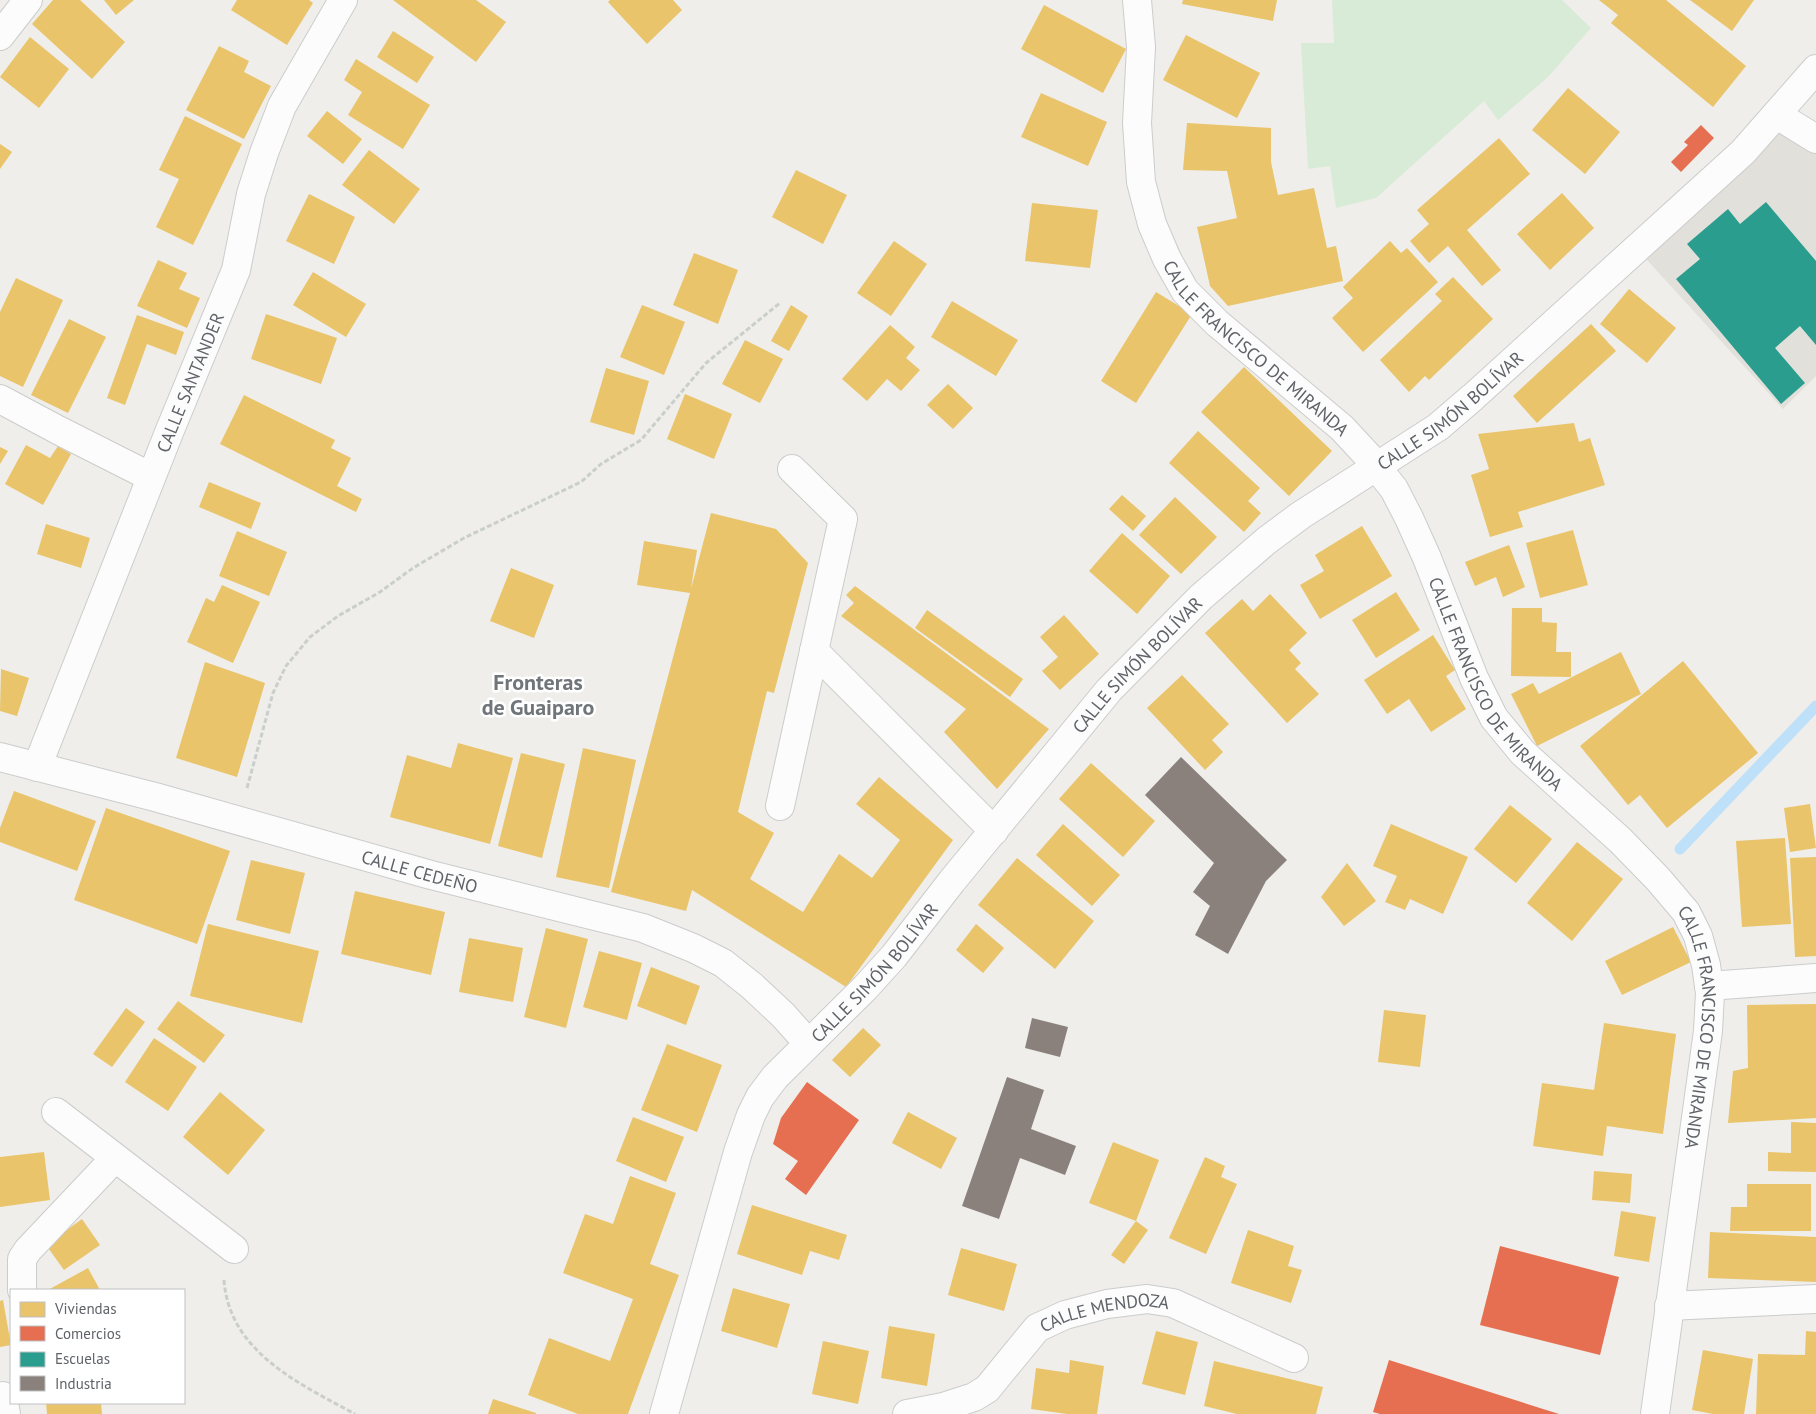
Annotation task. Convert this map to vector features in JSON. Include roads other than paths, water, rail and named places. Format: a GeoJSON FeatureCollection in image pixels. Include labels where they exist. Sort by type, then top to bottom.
{"type":"FeatureCollection","features":[{"type":"Feature","properties":{"kind":"street"},"geometry":{"type":"LineString","coordinates":[[0,36],[28,0]]}},
{"type":"Feature","properties":{"kind":"street","name":"CALLE SANTANDER"},"geometry":{"type":"LineString","coordinates":[[37,767],[151,477],[236,270],[251,194],[282,106],[343,0]]}},
{"type":"Feature","properties":{"kind":"street","name":"CALLE FRANCISCO DE MIRANDA"},"geometry":{"type":"LineString","coordinates":[[1137,0],[1141,47],[1137,123],[1142,182],[1152,224],[1167,259],[1185,291],[1217,324],[1342,428],[1394,489],[1427,558],[1474,678],[1494,718],[1523,752],[1620,840],[1658,879],[1686,912],[1698,936],[1706,965],[1709,986],[1708,1031],[1655,1414]]}},
{"type":"Feature","properties":{"kind":"street","name":"CALLE SIMÓN BOLÍVAR"},"geometry":{"type":"LineString","coordinates":[[664,1414],[738,1152],[751,1115],[760,1097],[775,1077],[866,988],[1109,690],[1200,597],[1287,525],[1438,426],[1473,397],[1743,152],[1816,69]]}},
{"type":"Feature","properties":{"kind":"street"},"geometry":{"type":"LineString","coordinates":[[1777,115],[1816,139]]}},
{"type":"Feature","properties":{"kind":"street"},"geometry":{"type":"LineString","coordinates":[[0,399],[151,477]]}},
{"type":"Feature","properties":{"kind":"street"},"geometry":{"type":"LineString","coordinates":[[780,806],[843,519],[792,469]]}},
{"type":"Feature","properties":{"kind":"street"},"geometry":{"type":"LineString","coordinates":[[814,651],[994,831]]}},
{"type":"Feature","properties":{"kind":"street","name":"CALLE CEDEÑO"},"geometry":{"type":"LineString","coordinates":[[0,758],[156,797],[431,875],[643,928],[693,948],[723,963],[777,1009],[808,1043]]}},
{"type":"Feature","properties":{"kind":"street"},"geometry":{"type":"LineString","coordinates":[[1709,986],[1816,978]]}},
{"type":"Feature","properties":{"kind":"street"},"geometry":{"type":"LineString","coordinates":[[56,1112],[234,1249]]}},
{"type":"Feature","properties":{"kind":"street"},"geometry":{"type":"LineString","coordinates":[[22,1289],[22,1259],[28,1250],[115,1158]]}},
{"type":"Feature","properties":{"kind":"street"},"geometry":{"type":"LineString","coordinates":[[1669,1306],[1816,1298]]}},
{"type":"Feature","properties":{"kind":"street","name":"CALLE MENDOZA"},"geometry":{"type":"LineString","coordinates":[[907,1414],[943,1407],[974,1397],[987,1389],[1037,1328],[1065,1315],[1108,1304],[1148,1299],[1173,1303],[1294,1358]]}},
{"type":"Feature","properties":{"kind":"waterway"},"geometry":{"type":"LineString","coordinates":[[1680,849],[1816,706]]}},
{"type":"Feature","properties":{"kind":"district","name":"Fronteras de Guaiparo"},"geometry":{"type":"Point","coordinates":[538,694]}}]}
